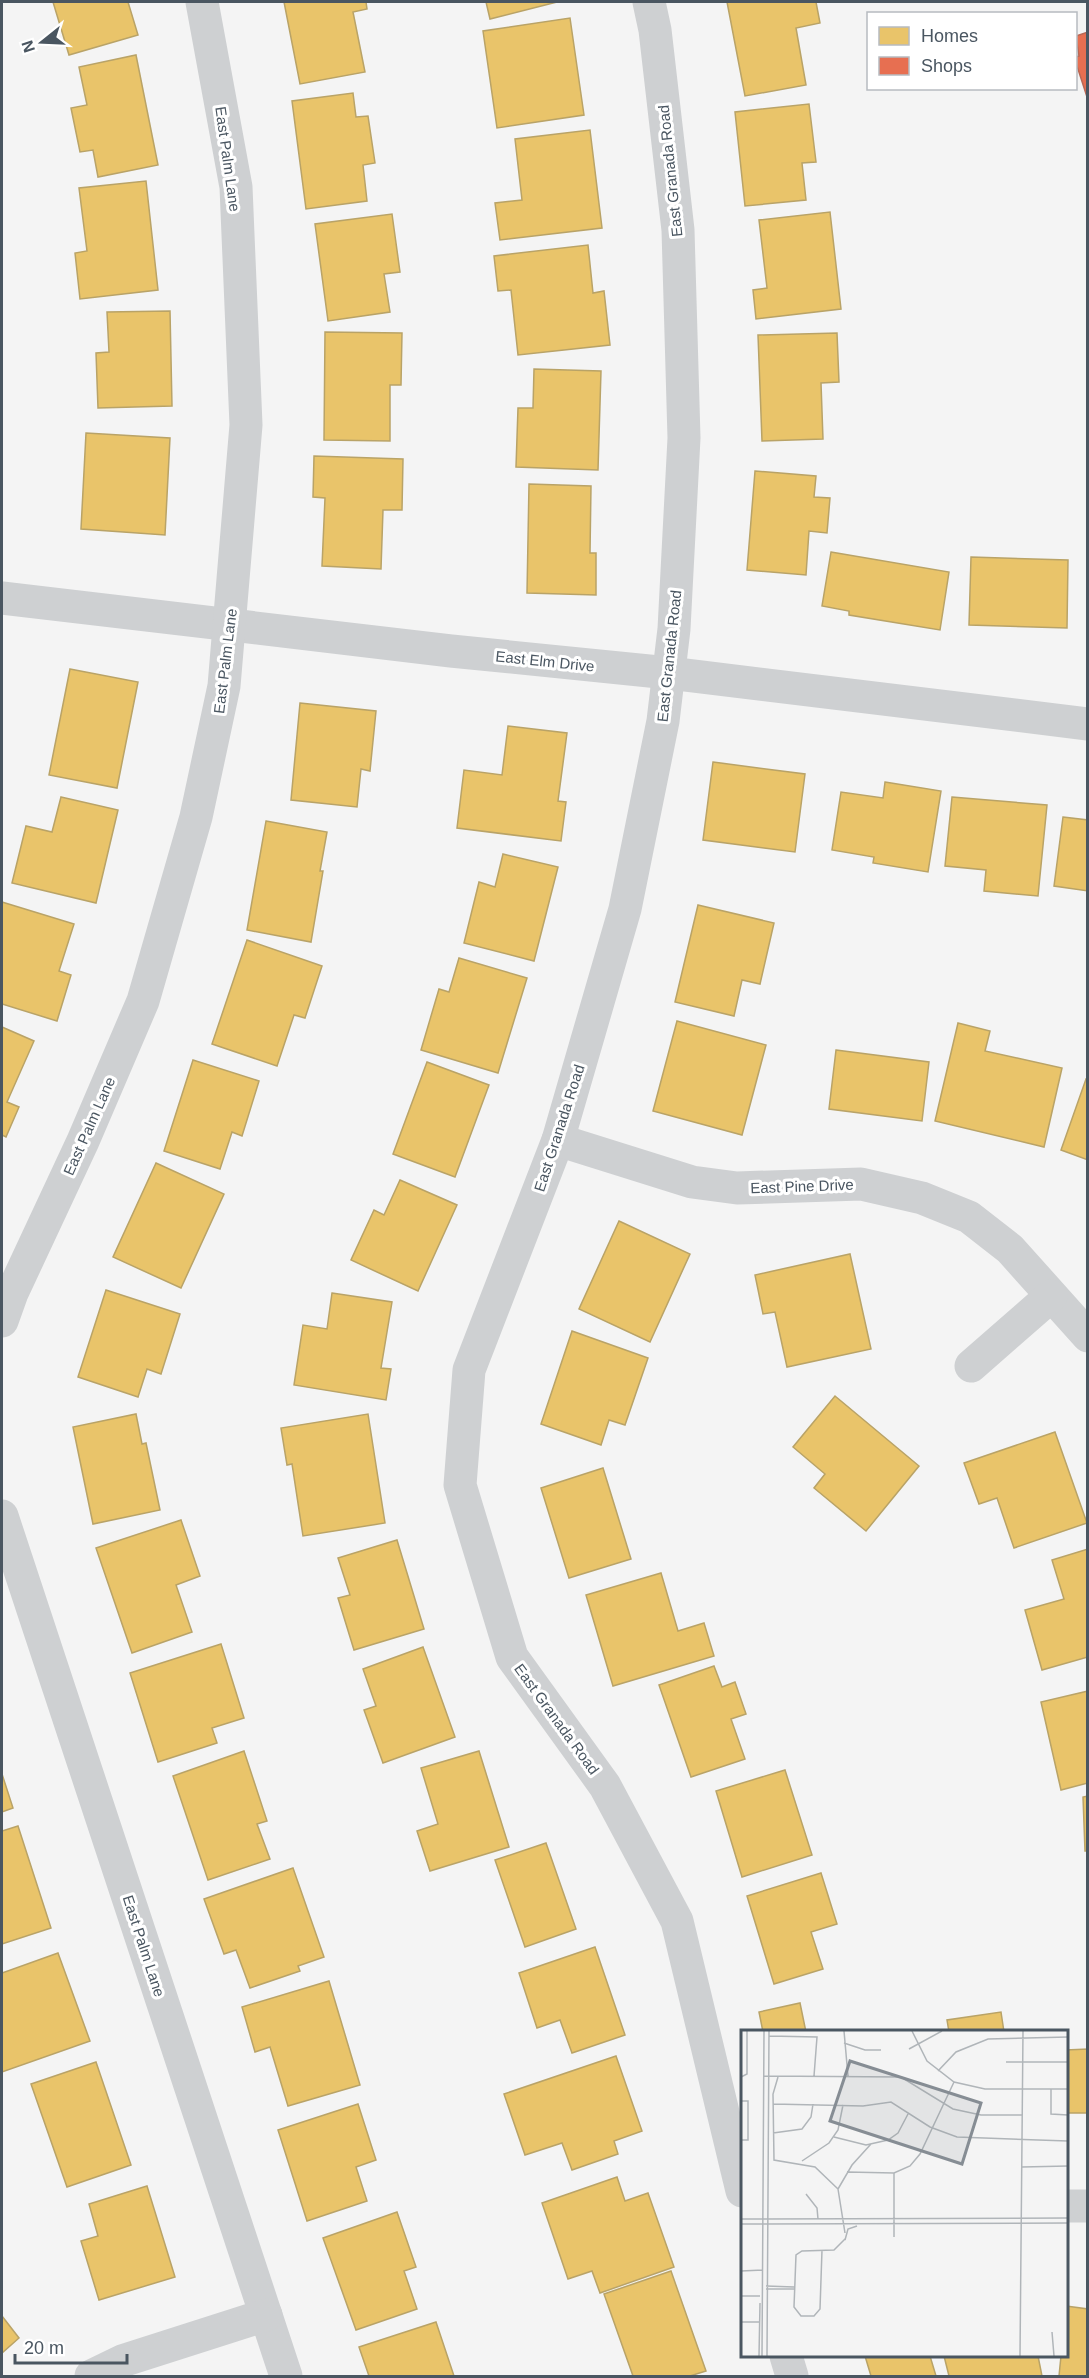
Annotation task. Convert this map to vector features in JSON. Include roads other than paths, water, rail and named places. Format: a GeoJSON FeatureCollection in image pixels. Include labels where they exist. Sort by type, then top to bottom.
{"type":"FeatureCollection","features":[{"type":"Feature","properties":{"kind":"street","name":"East Palm Lane"},"geometry":{"type":"LineString","coordinates":[[2,1321],[12,1293],[83,1141],[143,1001],[196,817],[224,686],[246,425],[236,187],[202,2]]}},
{"type":"Feature","properties":{"kind":"street","name":"East Granada Road"},"geometry":{"type":"LineString","coordinates":[[649,2],[655,30],[678,241],[684,438],[674,628],[663,721],[625,909],[558,1140],[469,1370],[460,1485],[512,1657],[605,1786],[677,1921],[741,2187]]}},
{"type":"Feature","properties":{"kind":"street","name":"East Elm Drive"},"geometry":{"type":"LineString","coordinates":[[2,598],[463,652],[669,673],[1088,724]]}},
{"type":"Feature","properties":{"kind":"street","name":"East Pine Drive"},"geometry":{"type":"LineString","coordinates":[[558,1140],[692,1182],[737,1188],[861,1184],[922,1198],[969,1217],[1010,1249],[1087,1334]]}},
{"type":"Feature","properties":{"kind":"street"},"geometry":{"type":"LineString","coordinates":[[971,1366],[1051,1296]]}},
{"type":"Feature","properties":{"kind":"street","name":"East Palm Lane"},"geometry":{"type":"LineString","coordinates":[[2,1516],[286,2376]]}},
{"type":"Feature","properties":{"kind":"street"},"geometry":{"type":"LineString","coordinates":[[1068,2206],[1088,2206]]}},
{"type":"Feature","properties":{"kind":"street"},"geometry":{"type":"LineString","coordinates":[[91,2376],[122,2361],[266,2314]]}},
{"type":"Feature","properties":{"kind":"street"},"geometry":{"type":"LineString","coordinates":[[787,2357],[792,2376]]}}]}
